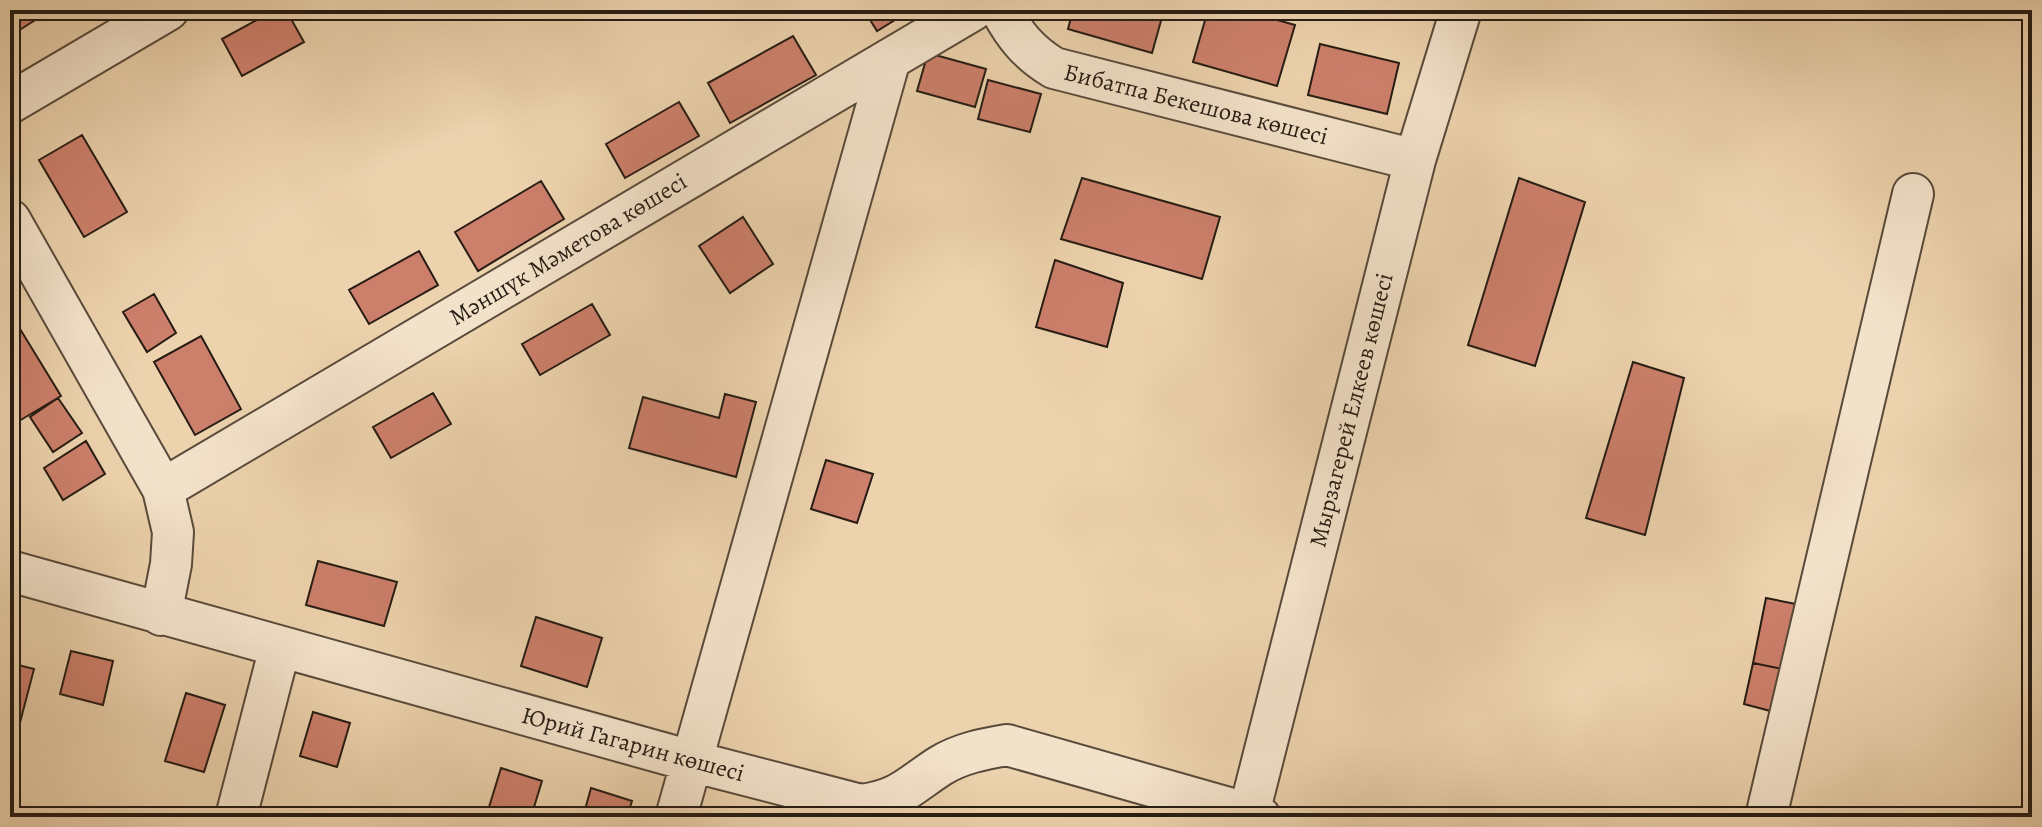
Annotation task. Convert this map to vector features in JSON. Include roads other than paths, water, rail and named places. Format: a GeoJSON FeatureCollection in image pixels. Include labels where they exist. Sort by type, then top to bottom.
{"type":"FeatureCollection","features":[{"type":"Feature","properties":{"kind":"street"},"geometry":{"type":"LineString","coordinates":[[10,103],[168,10]]}},
{"type":"Feature","properties":{"kind":"street","name":"Мәншүк Мәметова көшесі"},"geometry":{"type":"LineString","coordinates":[[163,489],[973,10]]}},
{"type":"Feature","properties":{"kind":"street","name":"Бибатпа Бекешова көшесі"},"geometry":{"type":"LineString","coordinates":[[1001,10],[1013,33],[1033,55],[1054,68],[1415,160]]}},
{"type":"Feature","properties":{"kind":"street","name":"Мырзагерей Елкеев көшесі"},"geometry":{"type":"LineString","coordinates":[[1252,816],[1415,160],[1461,10]]}},
{"type":"Feature","properties":{"kind":"street"},"geometry":{"type":"LineString","coordinates":[[676,817],[890,59]]}},
{"type":"Feature","properties":{"kind":"street"},"geometry":{"type":"LineString","coordinates":[[1766,817],[1913,194]]}},
{"type":"Feature","properties":{"kind":"street"},"geometry":{"type":"LineString","coordinates":[[10,220],[163,489],[173,532],[171,564],[161,615]]}},
{"type":"Feature","properties":{"kind":"street","name":"Юрий Гагарин көшесі"},"geometry":{"type":"LineString","coordinates":[[10,571],[691,761],[861,805],[907,803],[942,765],[971,752],[1007,745],[1252,816]]}},
{"type":"Feature","properties":{"kind":"street"},"geometry":{"type":"LineString","coordinates":[[236,817],[280,647]]}}]}
